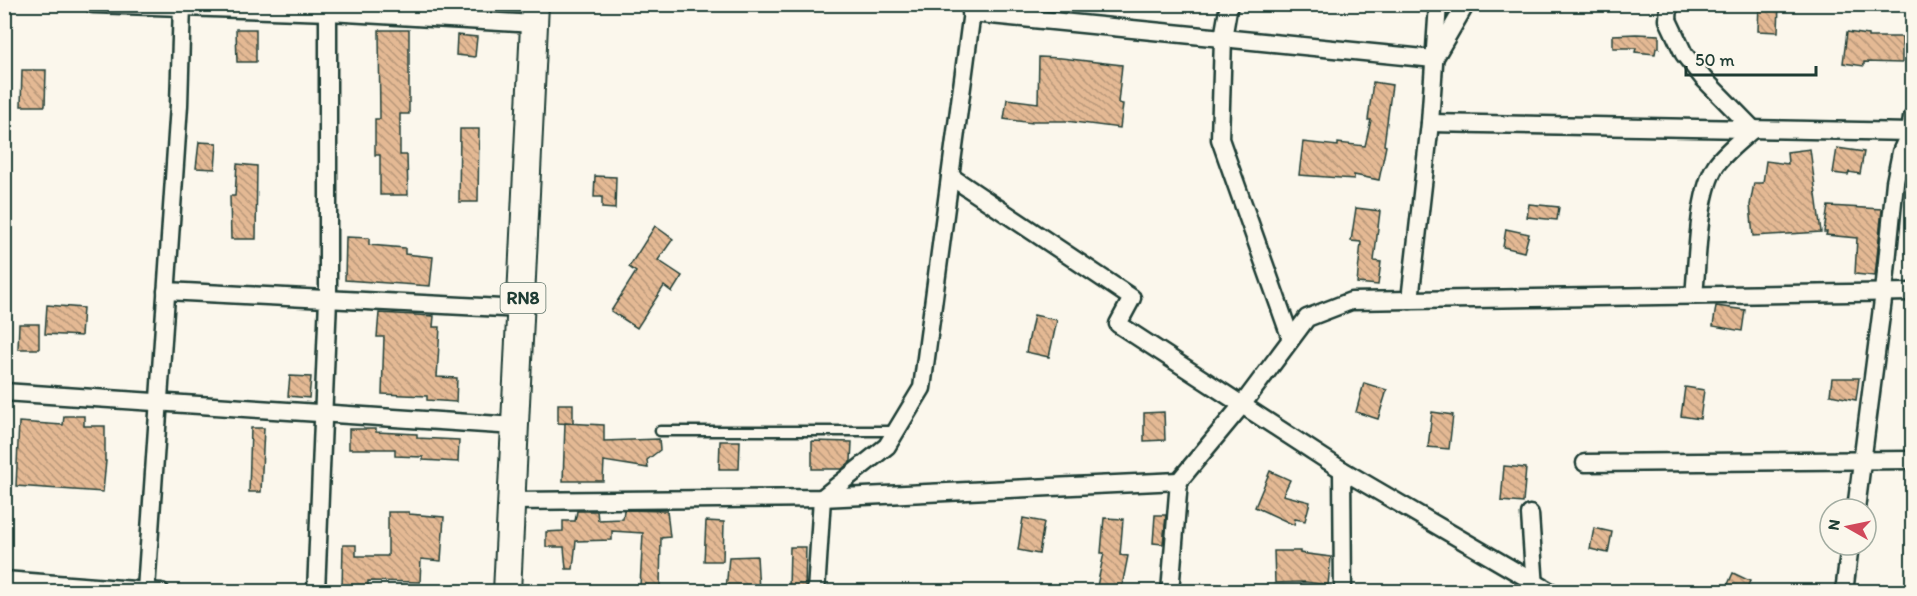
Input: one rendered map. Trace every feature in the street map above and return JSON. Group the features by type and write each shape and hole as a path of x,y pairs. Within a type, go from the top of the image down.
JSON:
{"main road":[{"name":"RN8","path":"507,591 535,14"}],"street":[{"path":"93,4 535,14"},
{"path":"1229,4 1223,38 1220,139 1291,339"},
{"path":"1410,300 1430,123 1438,4"},
{"path":"1434,58 1466,4"},
{"path":"1669,4 1668,21 1684,54 1703,78 1753,129"},
{"path":"4,580 153,591 159,402 179,105 182,6"},
{"path":"316,591 328,300 329,8"},
{"path":"816,591 822,498 887,446 922,388 972,9 1223,38 1434,58"},
{"path":"1430,123 1753,129 1912,128 1901,152 1895,182 1884,292 1858,497"},
{"path":"1694,295 1703,201 1708,180 1717,163 1753,129"},
{"path":"950,176 1132,298 1118,324 1342,470 1535,586 1551,591"},
{"path":"166,291 522,309"},
{"path":"1170,591 1179,481 1242,405 1307,318 1351,301 1912,292"},
{"path":"4,392 515,426"},
{"path":"1585,463 1912,460"},
{"path":"1342,470 1343,591"},
{"path":"511,501 822,498 1179,481"},
{"path":"1530,514 1535,586"},
{"path":"1844,591 1849,557"}],"lane":[{"path":"660,431 896,431"}],"building":[{"path":"1759,4 1779,4 1778,32 1758,31"},
{"path":"236,29 256,29 256,62 237,62"},
{"path":"379,30 409,30 409,114 400,114 400,155 407,155 408,195 380,195 380,155 375,155 375,119 380,119"},
{"path":"1847,32 1868,35 1868,37 1902,37 1902,63 1864,62 1864,66 1843,63"},
{"path":"457,35 477,37 475,57 456,55"},
{"path":"1613,35 1659,35 1659,48 1656,48 1655,54 1635,52 1636,48 1613,48"},
{"path":"1039,57 1122,65 1118,103 1123,104 1120,128 1066,121 1032,121 1032,123 1004,119 1007,99 1038,103"},
{"path":"22,70 46,70 45,106 21,106"},
{"path":"1373,82 1392,85 1384,145 1386,146 1379,180 1354,175 1354,179 1299,175 1303,142 1365,146 1371,120 1368,120"},
{"path":"460,129 479,129 478,202 459,202"},
{"path":"199,142 217,143 215,169 196,168"},
{"path":"1837,148 1864,152 1860,174 1833,173"},
{"path":"1810,149 1821,232 1753,236 1750,205 1754,183 1763,183 1766,161 1788,164 1787,152"},
{"path":"237,164 257,166 256,239 231,239 230,196 235,196"},
{"path":"595,176 616,177 615,209 602,208 602,197 594,197"},
{"path":"1529,204 1559,207 1557,220 1527,217"},
{"path":"1828,206 1882,209 1875,276 1855,274 1857,238 1826,235 1827,232 1824,232"},
{"path":"1356,208 1380,211 1374,261 1381,262 1378,285 1357,283 1361,242 1351,241"},
{"path":"655,226 673,239 658,260 682,276 672,292 664,286 637,328 611,311 636,272 629,267"},
{"path":"1506,229 1529,234 1524,252 1503,247"},
{"path":"346,237 369,238 369,245 405,248 405,254 433,257 430,286 345,280"},
{"path":"47,305 83,308 81,336 45,334"},
{"path":"1716,306 1745,310 1742,331 1713,326"},
{"path":"379,313 434,316 433,327 440,327 437,377 457,378 456,402 427,400 427,396 382,394 384,337 377,337"},
{"path":"1034,315 1057,320 1049,357 1026,352"},
{"path":"19,324 39,324 39,349 18,349"},
{"path":"290,376 311,377 309,398 288,396"},
{"path":"1832,378 1859,378 1856,400 1830,395"},
{"path":"1364,383 1387,390 1378,419 1356,412"},
{"path":"1685,387 1704,390 1700,419 1681,416"},
{"path":"558,404 573,404 573,424 558,423"},
{"path":"1164,412 1165,440 1144,441 1144,413"},
{"path":"1432,412 1453,415 1449,449 1428,447"},
{"path":"64,416 84,416 84,426 105,426 106,461 103,492 16,486 19,422 63,425"},
{"path":"565,423 604,425 604,441 659,439 660,450 647,460 648,468 604,461 603,481 563,481"},
{"path":"251,428 264,428 261,492 249,492"},
{"path":"349,429 376,429 376,432 417,434 417,438 459,440 458,462 395,456 395,449 349,449"},
{"path":"720,441 740,441 739,469 719,469"},
{"path":"812,441 852,442 851,461 842,469 812,469"},
{"path":"1504,466 1526,468 1523,503 1501,501"},
{"path":"1270,471 1290,480 1283,495 1310,502 1305,521 1295,519 1294,525 1255,507"},
{"path":"624,510 667,511 670,537 661,538 660,587 640,586 643,533 612,531 612,540 576,541 573,569 566,569 564,547 546,547 546,532 563,531 563,521 575,521 577,511 597,511 598,520 623,519"},
{"path":"388,512 409,512 409,514 444,517 441,561 421,559 420,582 368,581 368,589 342,589 343,545 356,545 356,556 388,556"},
{"path":"1155,515 1166,515 1163,544 1153,543"},
{"path":"1023,518 1044,522 1039,554 1018,550"},
{"path":"1104,518 1123,519 1120,555 1128,556 1121,591 1096,591 1104,553 1101,553"},
{"path":"706,521 724,522 723,561 704,561"},
{"path":"1594,528 1612,532 1608,553 1590,549"},
{"path":"790,547 806,547 805,591 789,590"},
{"path":"1274,551 1300,551 1300,553 1331,557 1328,585 1305,582 1275,583"},
{"path":"757,556 759,591 726,590 729,557"},
{"path":"1733,573 1750,581 1745,591 1725,591"}]}
